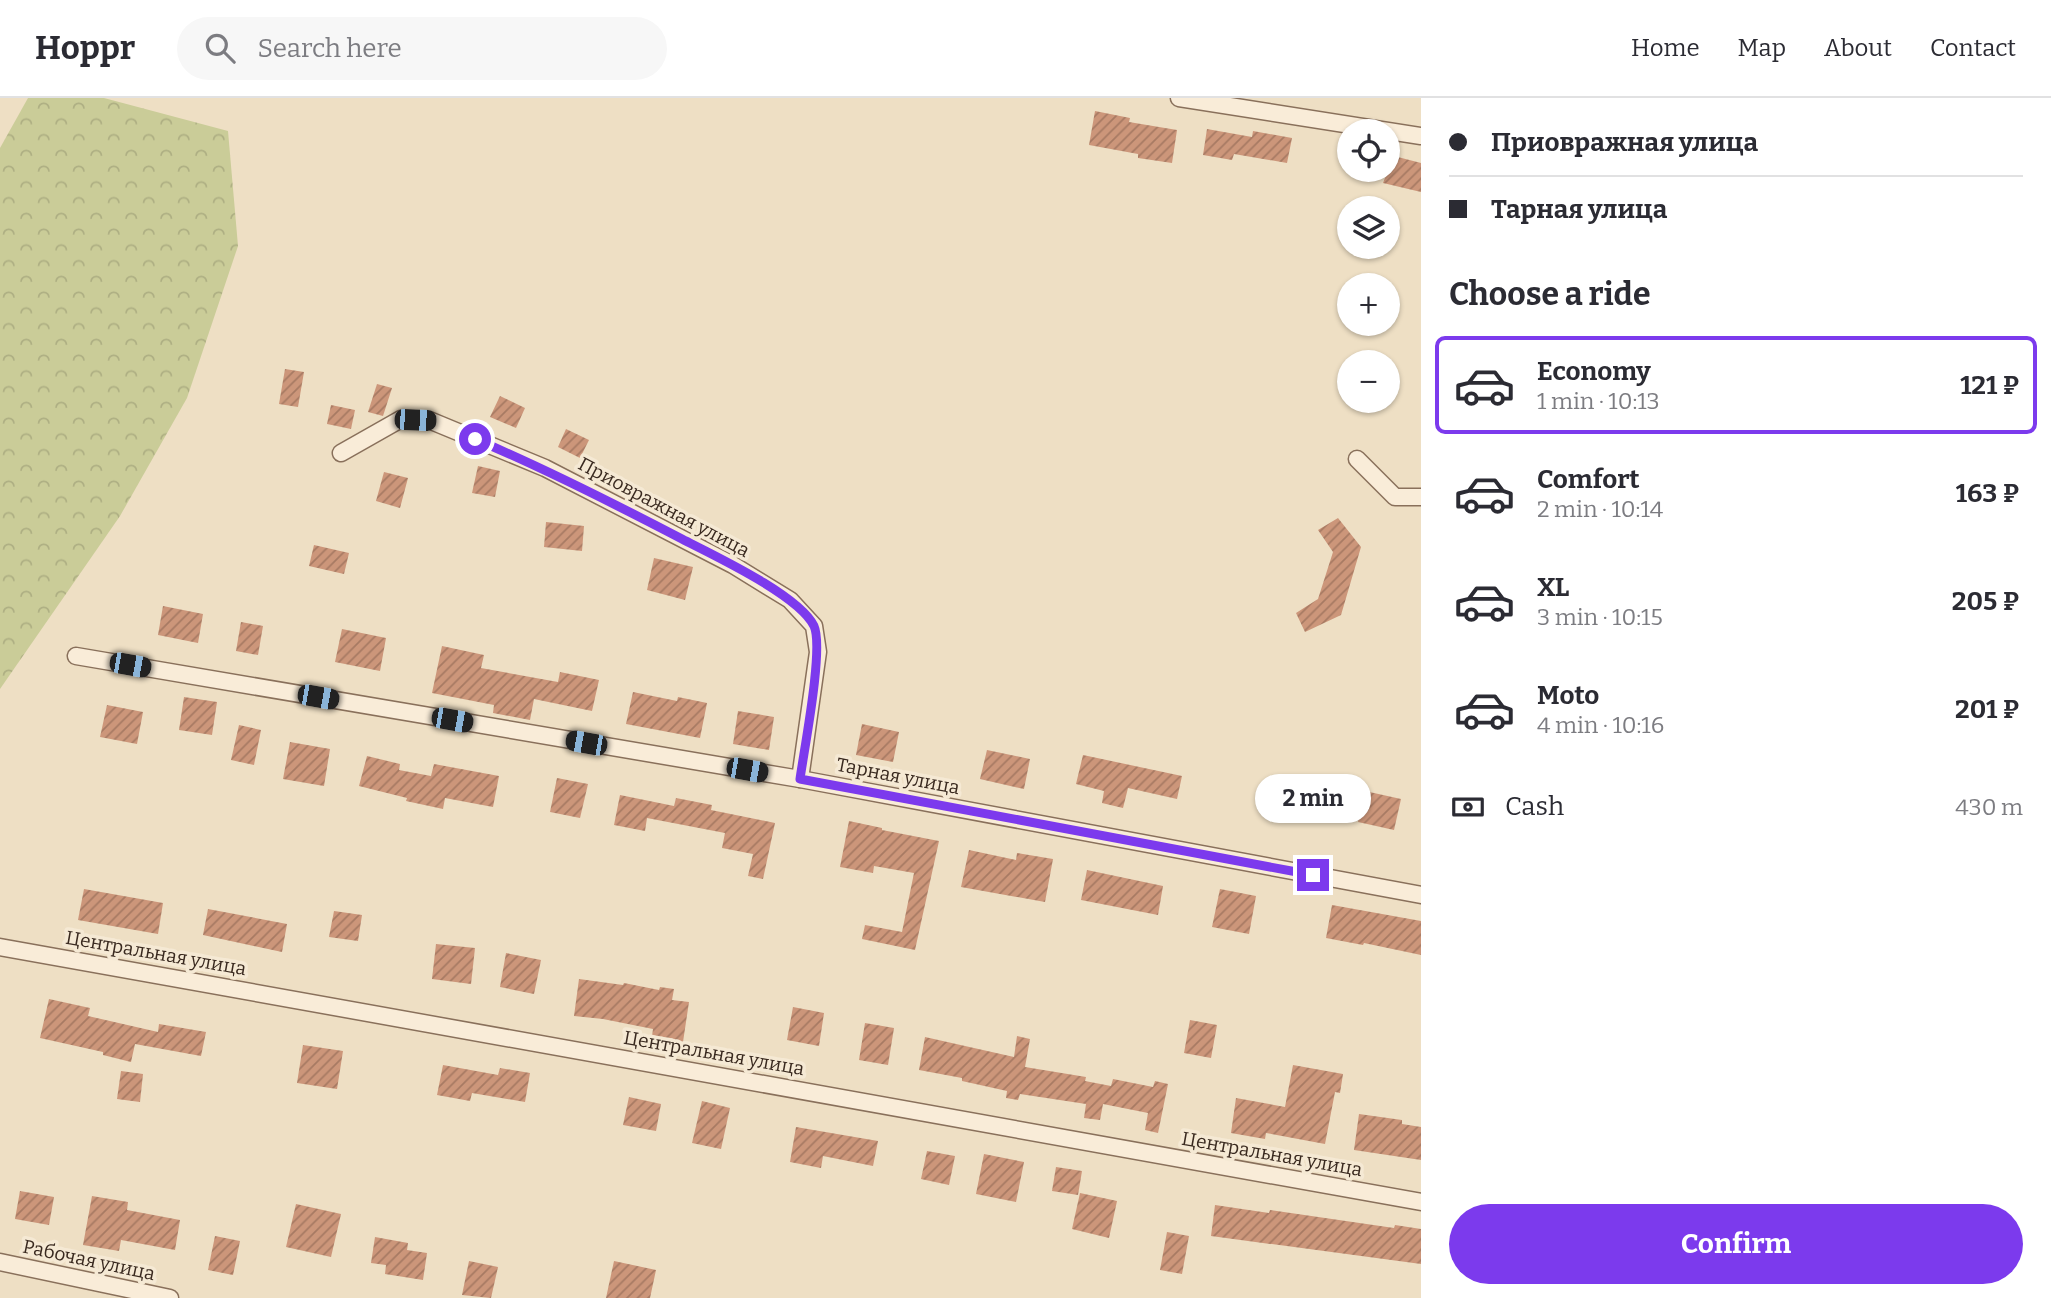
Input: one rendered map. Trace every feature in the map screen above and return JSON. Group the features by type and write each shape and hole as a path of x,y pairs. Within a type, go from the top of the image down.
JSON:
{"street":[{"path":"1179,98 1421,136"},
{"name":"Приовражная улица","path":"341,453 401,419 429,420 545,468 733,565 790,600 814,626 818,652 800,779"},
{"path":"1357,459 1395,497 1421,497"},
{"name":"Тарная улица","path":"76,656 800,779 1421,895"},
{"name":"Центральная улица","path":"0,947 1421,1202"},
{"name":"Рабочая улица","path":"0,1262 170,1298"}],"green space":[{"path":"28,98 104,98 228,131 238,246 187,398 120,516 0,689 0,148"}],"building":[{"path":"1095,111 1130,118 1129,122 1177,130 1172,163 1138,158 1138,154 1089,145"},
{"path":"1207,129 1252,137 1253,131 1292,138 1287,163 1234,154 1232,160 1203,155"},
{"path":"1400,158 1421,163 1421,192 1383,183 1400,182"},
{"path":"285,369 304,372 298,407 279,404"},
{"path":"377,384 392,388 383,416 368,412"},
{"path":"500,396 525,408 516,428 490,417"},
{"path":"331,405 355,410 351,429 327,424"},
{"path":"566,429 589,440 580,458 558,447"},
{"path":"478,466 500,471 495,497 472,493"},
{"path":"384,472 408,478 400,508 376,501"},
{"path":"1338,518 1361,547 1341,615 1305,632 1296,613 1318,599 1333,552 1318,530"},
{"path":"546,522 584,526 582,551 544,547"},
{"path":"314,545 349,553 344,574 309,566"},
{"path":"654,558 693,567 685,600 647,590"},
{"path":"163,606 203,614 198,643 158,635"},
{"path":"241,622 263,626 258,655 236,651"},
{"path":"342,629 386,638 380,671 335,662"},
{"path":"442,646 484,655 481,668 558,682 560,672 599,680 592,711 534,699 530,720 493,713 494,705 432,693"},
{"path":"633,692 677,701 678,697 707,703 700,738 626,724"},
{"path":"184,697 217,702 212,735 179,730"},
{"path":"107,705 143,712 137,744 100,737"},
{"path":"738,711 774,717 769,750 733,744"},
{"path":"862,724 899,732 893,762 856,755"},
{"path":"239,725 261,730 254,765 231,760"},
{"path":"290,742 330,749 324,786 283,779"},
{"path":"987,750 1030,759 1024,789 980,779"},
{"path":"1083,755 1182,776 1177,799 1128,788 1123,808 1102,803 1104,791 1076,784"},
{"path":"367,756 400,764 399,770 431,776 434,764 499,776 493,807 445,798 443,809 359,786"},
{"path":"557,778 588,784 580,818 550,812"},
{"path":"1282,785 1311,790 1306,816 1277,810"},
{"path":"1365,791 1401,799 1394,830 1358,822"},
{"path":"620,795 674,806 676,798 712,805 711,810 775,823 763,879 748,876 753,854 722,848 725,833 647,818 645,831 614,825"},
{"path":"849,821 939,841 915,950 862,939 865,925 902,932 914,873 874,866 873,873 840,867"},
{"path":"969,850 1016,860 1017,853 1053,859 1045,902 961,887"},
{"path":"1087,870 1163,886 1158,915 1081,900"},
{"path":"84,889 163,903 158,934 78,920"},
{"path":"1220,889 1256,896 1249,934 1212,927"},
{"path":"1332,905 1421,921 1421,955 1326,938"},
{"path":"208,909 287,924 282,952 203,935"},
{"path":"334,911 362,915 358,941 329,937"},
{"path":"436,944 475,948 471,984 432,979"},
{"path":"506,953 541,960 534,994 500,987"},
{"path":"579,979 624,983 659,990 660,987 674,989 672,1000 689,1002 683,1042 652,1036 653,1029 574,1016"},
{"path":"49,999 90,1008 88,1016 158,1032 159,1024 206,1032 201,1056 135,1044 131,1062 103,1055 103,1052 40,1038"},
{"path":"793,1007 824,1013 819,1046 787,1040"},
{"path":"1190,1020 1217,1025 1211,1058 1184,1053"},
{"path":"865,1023 894,1028 888,1065 859,1060"},
{"path":"1017,1036 1030,1039 1025,1067 1086,1077 1085,1081 1111,1086 1113,1079 1153,1087 1155,1081 1168,1084 1158,1133 1145,1130 1148,1113 1103,1104 1100,1120 1084,1118 1086,1104 1020,1094 1018,1100 1006,1098 1007,1091 962,1081 962,1078 919,1070 925,1037 1014,1057"},
{"path":"303,1045 343,1051 337,1089 297,1083"},
{"path":"443,1065 498,1075 500,1068 530,1073 525,1102 472,1093 470,1101 437,1095"},
{"path":"1293,1065 1343,1074 1340,1093 1335,1092 1325,1144 1266,1133 1265,1139 1231,1133 1236,1098 1285,1107"},
{"path":"121,1071 143,1074 140,1102 117,1099"},
{"path":"629,1097 661,1104 656,1131 623,1125"},
{"path":"702,1101 730,1108 721,1149 692,1143"},
{"path":"1359,1114 1402,1120 1402,1124 1421,1127 1421,1160 1354,1150"},
{"path":"796,1127 878,1141 873,1166 823,1156 821,1168 790,1162"},
{"path":"927,1151 955,1156 949,1185 921,1179"},
{"path":"984,1154 1024,1162 1016,1202 976,1194"},
{"path":"1056,1167 1082,1171 1078,1195 1052,1191"},
{"path":"20,1191 54,1197 49,1225 15,1219"},
{"path":"1080,1193 1117,1201 1109,1238 1072,1229"},
{"path":"92,1196 128,1202 127,1210 180,1220 175,1250 121,1240 119,1251 83,1245"},
{"path":"296,1204 341,1214 331,1257 286,1247"},
{"path":"1215,1205 1394,1228 1395,1225 1421,1229 1421,1264 1211,1236"},
{"path":"1167,1232 1189,1236 1182,1274 1160,1270"},
{"path":"215,1236 240,1241 233,1275 208,1270"},
{"path":"375,1237 408,1243 407,1250 427,1253 423,1280 385,1274 386,1265 371,1263"},
{"path":"469,1261 498,1267 491,1298 462,1295"},
{"path":"614,1261 656,1270 650,1298 606,1298"}],"route":[{"path":"475,439 545,468 733,565 790,600 814,626 818,652 800,779 1313,875"}]}
